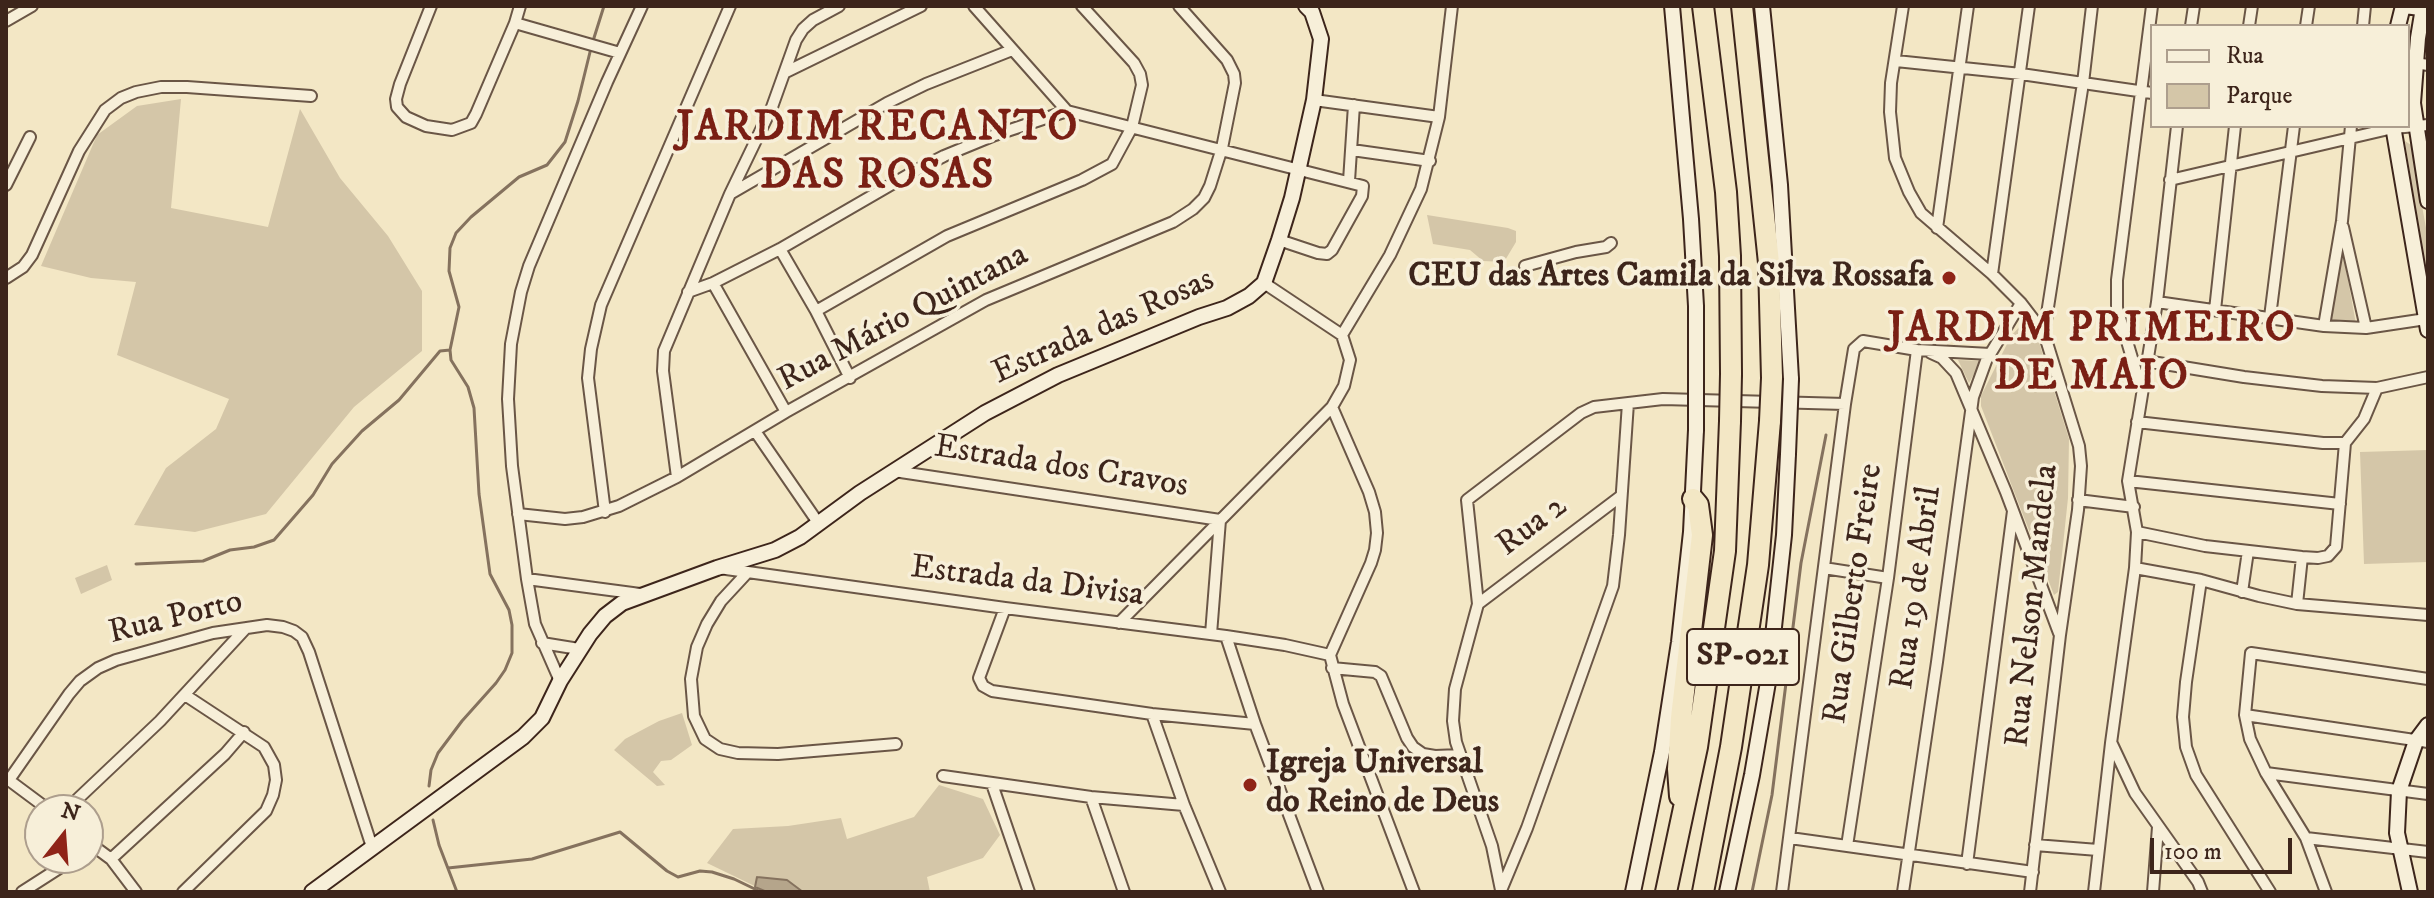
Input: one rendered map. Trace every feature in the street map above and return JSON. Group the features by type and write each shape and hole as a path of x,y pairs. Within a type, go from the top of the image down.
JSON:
{"highway":[{"name":"SP-021","path":"1666,892 1697,747 1725,551 1731,374 1730,256 1727,205 1703,6"},
{"name":"SP-021","path":"1703,892 1731,747 1758,565 1770,421 1782,378 1742,6"},
{"path":"1681,822 1678,769 1681,718 1702,535 1698,505 1693,499"}],"main road":[{"name":"Estrada das Rosas","path":"312,892 523,737 542,718 579,649 605,616 622,603 775,550 985,413 1058,375 1227,308 1264,283 1292,198 1314,100 1321,39 1312,12 1306,6"},
{"path":"1633,892 1672,697 1693,499 1696,306 1672,6"},
{"path":"1727,892 1768,682 1784,535 1788,454 1782,378 1780,185 1762,6"},
{"path":"2400,24 2415,7"},
{"path":"2415,7 2422,64 2413,83 2422,126 2428,201"},
{"path":"2393,128 2427,325"},
{"path":"2410,892 2399,848 2399,791 2428,725"}],"street":[{"path":"6,21 32,6"},
{"path":"431,6 396,99 397,107 406,117 426,126 452,130 471,123 520,6"},
{"path":"560,681 535,624 527,579 512,466 508,399 511,344 529,266 642,6"},
{"path":"605,512 588,378 601,305 730,6"},
{"path":"677,477 663,371 664,351 730,194 786,72 796,40 813,20 839,6"},
{"path":"786,72 921,6"},
{"path":"974,6 1067,111"},
{"path":"816,311 947,236 1101,172 1112,164 1132,127 1142,85 1140,74 1134,63 1082,6"},
{"name":"Rua Mário Quintana","path":"518,514 565,519 605,512 677,477 986,300 1173,222 1193,209 1210,186 1222,148 1235,83 1227,60 1179,6"},
{"path":"1342,335 1390,255 1421,189 1439,117 1452,6"},
{"name":"Rua Nelson Mandela","path":"1903,6 1891,83 1890,112 1895,158 1921,213 1992,274 2021,303 2044,333 2079,446 2078,500 2030,892"},
{"path":"1937,228 1968,6"},
{"path":"1992,274 2029,6"},
{"path":"2044,333 2092,6"},
{"path":"2141,390 2117,308 2117,280 2152,6"},
{"path":"515,23 620,53"},
{"path":"730,194 887,103 1012,50"},
{"path":"1896,61 2021,74 2150,93"},
{"path":"6,278 23,267 32,255 79,151 105,110 121,98 148,90 187,87 311,96"},
{"path":"1314,100 1439,117"},
{"path":"1349,181 1354,105"},
{"path":"688,292 713,283 780,249 923,166 995,135 1067,111 1363,186 1364,192 1327,254 1279,240"},
{"path":"2094,892 2135,568 2137,532 2128,481 2157,302 2177,128"},
{"path":"2215,310 2235,128"},
{"path":"2270,317 2294,128"},
{"path":"2324,326 2342,221 2351,128"},
{"path":"2170,180 2389,128"},
{"path":"6,185 30,137"},
{"path":"1352,150 1430,161"},
{"path":"747,160 769,171"},
{"path":"2342,221 2366,328"},
{"path":"1525,266 1606,247 1611,243"},
{"path":"780,249 850,378"},
{"path":"713,283 786,412"},
{"path":"1119,623 1332,407 1344,386 1350,360 1342,335 1264,283"},
{"path":"2157,302 2324,326 2366,328 2427,325"},
{"name":"Rua 19 de Abril","path":"1903,892 1971,410 1978,379 2021,303"},
{"path":"1782,892 1854,349 1863,341 1922,350 1990,354"},
{"path":"1922,350 1942,358 1956,373 2060,635"},
{"name":"Rua Gilberto Freire","path":"1847,846 1922,350"},
{"path":"2146,361 2322,386 2377,388 2428,377"},
{"path":"2137,532 2205,546 2302,557 2328,556 2336,547 2345,443 2364,419 2377,388"},
{"path":"1501,891 1492,846 1456,742 1452,707 1478,604 1467,500 1581,413 1607,404 1663,399 1845,404"},
{"path":"1501,891 1527,828 1613,586 1628,403"},
{"path":"1332,407 1369,492 1377,533 1371,563 1330,655 1332,668 1414,892"},
{"path":"2137,422 2345,443"},
{"path":"755,431 819,524"},
{"name":"Estrada dos Cravos","path":"894,471 1220,520"},
{"path":"2128,481 2340,504"},
{"name":"Rua 2","path":"1478,604 1621,496"},
{"path":"2078,500 2134,507"},
{"path":"1967,864 2013,511"},
{"path":"1211,634 1220,520"},
{"path":"2242,592 2248,551"},
{"path":"2297,604 2302,557"},
{"name":"Estrada da Divisa","path":"717,568 1226,636 1330,655"},
{"path":"1824,568 1888,578"},
{"path":"2135,568 2201,580 2297,604 2428,615"},
{"path":"746,574 721,601 697,647 691,679 694,716 705,739 729,751 778,754 896,744"},
{"path":"527,579 642,594"},
{"path":"2201,580 2185,694 2183,717 2186,747 2196,775 2270,892"},
{"path":"1005,608 979,678 983,686 992,691 1152,714 1255,724"},
{"name":"Rua Porto","path":"8,779 69,694 98,668 116,660 213,633 267,625 294,631 302,637 372,847"},
{"path":"83,794 185,695 246,628"},
{"path":"1226,636 1255,724 1318,892"},
{"path":"542,643 579,649"},
{"path":"2326,892 2306,838 2266,773 2250,739 2245,715 2251,653 2428,679"},
{"path":"1332,668 1375,672 1381,676 1413,747 1423,754 1460,755"},
{"path":"183,892 266,811 276,780 274,765 264,747 185,695"},
{"path":"1152,714 1184,805 1220,892"},
{"path":"2245,715 2422,742"},
{"path":"111,859 225,754 244,732"},
{"path":"2111,743 2135,793 2202,892"},
{"path":"2266,773 2428,794"},
{"path":"943,776 1091,797 1184,805"},
{"path":"8,779 28,794"},
{"path":"992,784 1029,892"},
{"path":"1091,797 1124,892"},
{"path":"2153,892 2158,827"},
{"path":"1790,838 2033,872"},
{"path":"2306,838 2428,852"},
{"path":"2035,845 2098,850"},
{"path":"1492,846 1514,858"},
{"path":"104,855 111,859 136,892"},
{"path":"22,892 50,874"}],"green space":[{"path":"181,99 171,208 268,227 300,109 340,178 388,236 422,291 422,351 354,407 266,514 195,532 134,525 166,468 216,429 229,399 117,355 136,282 91,278 41,266 97,135 137,106"},
{"path":"2405,141 2411,145 2428,239 2428,296"},
{"path":"1427,215 1508,228 1516,231 1516,242 1504,262 1483,261 1470,250 1433,244"},
{"path":"2342,247 2356,324 2331,323"},
{"path":"2027,323 2038,339 2069,439 2068,498 2058,592 2054,595 1981,406 1981,396 2011,336"},
{"path":"1958,360 1981,361 1969,383 1968,381"},
{"path":"2428,450 2428,562 2364,564 2360,452"},
{"path":"107,565 112,580 81,594 75,578"},
{"path":"682,713 692,745 671,760 661,761 653,772 665,785 657,786 614,750 625,739"},
{"path":"939,785 983,799 1000,835 983,858 927,877 930,892 767,892 707,863 733,829 788,826 841,818 847,839 914,817"}],"shaded area":[{"path":"757,877 787,880 803,892 767,892 755,887"}],"waterway":[{"path":"593,41 604,6"},
{"path":"429,786 438,753 496,683 512,653 509,610 490,574 479,494 474,408 468,387 451,360 450,350 459,307 449,271 450,248 456,233 471,217 519,177 547,165 565,142 591,48"},
{"path":"136,564 203,561 230,550 274,540 313,495 332,464 362,431 399,400 440,351 450,350"},
{"path":"1752,892 1772,795 1801,563 1826,435"},
{"path":"433,820 457,892"},
{"path":"448,868 532,859 620,832 678,877 700,871 712,872 761,892"}],"place":[{"name":"CEU das Artes Camila da Silva Rossafa","path":"1949,278"},
{"name":"Igreja Universal do Reino de Deus","path":"1250,785"}],"district":[{"name":"JARDIM RECANTO DAS ROSAS","path":"878,154"},
{"name":"JARDIM PRIMEIRO DE MAIO","path":"2092,355"}]}
